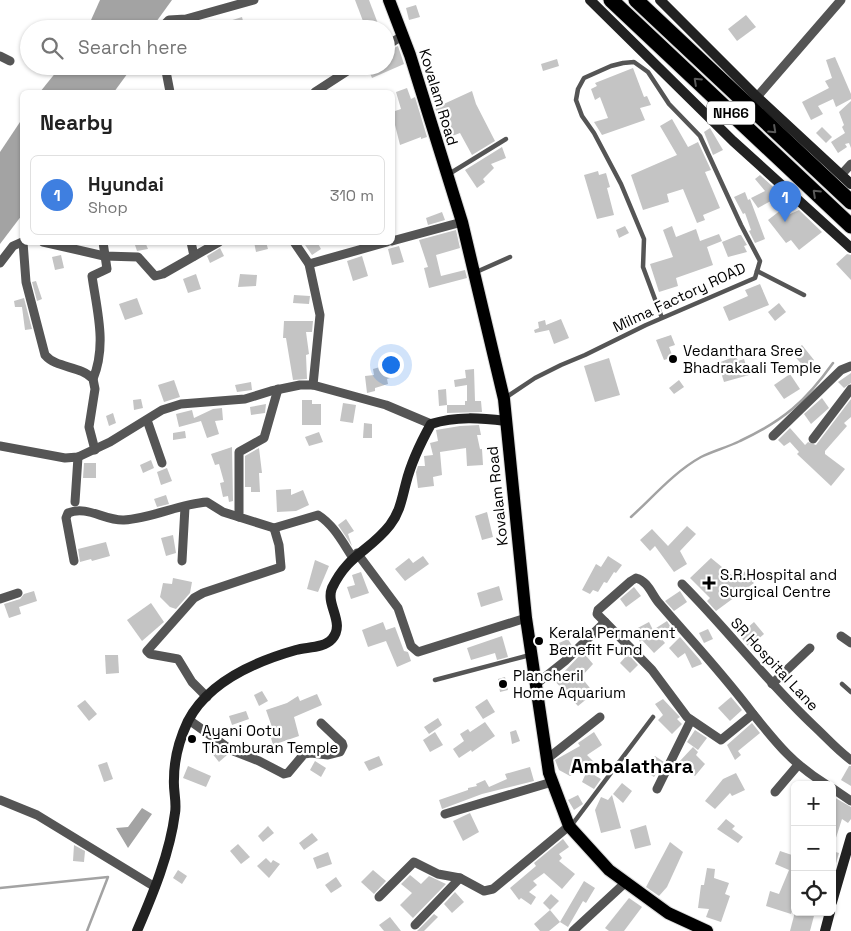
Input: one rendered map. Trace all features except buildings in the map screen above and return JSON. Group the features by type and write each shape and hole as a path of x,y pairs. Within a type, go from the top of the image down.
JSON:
{"highway":[{"name":"NH66","path":"611,0 851,226"},
{"name":"NH66","path":"636,0 851,202"}],"main road":[{"name":"Kovalam Road","path":"389,0 410,56 446,176 462,222 504,399 526,618 535,686 552,782 570,826 609,870 668,913 707,931"},
{"path":"590,0 733,140 851,248"},
{"path":"660,0 757,97 851,184"},
{"path":"137,931 171,840 176,810 174,779 177,753 189,720 207,697 240,672 275,656 324,644 331,640 338,626 330,599 331,591 342,570 391,524 403,502 411,468 431,424 444,420 506,420"},
{"path":"836,888 851,837"},
{"path":"825,931 829,916"}],"street":[{"path":"169,20 186,19 254,0"},
{"path":"757,97 841,0"},
{"path":"395,40 402,36"},
{"path":"0,56 10,61"},
{"path":"167,75 170,90"},
{"path":"318,90 341,75"},
{"path":"841,175 851,164"},
{"path":"395,240 462,222"},
{"path":"0,263 13,246 20,243"},
{"path":"23,245 26,282 45,355 49,360 80,370 93,379"},
{"path":"56,245 104,256 138,257 155,276 163,274 214,245"},
{"path":"95,450 89,427 96,389 93,379 98,366 101,341 92,276 107,268 103,245"},
{"path":"192,245 194,256"},
{"path":"296,245 309,264 320,315 313,384"},
{"path":"309,264 377,245"},
{"path":"773,436 841,370 851,366"},
{"path":"0,446 65,458 78,456 95,450 162,410 181,404 245,399 278,389 313,384 386,405 431,424"},
{"path":"239,517 239,452 264,438 278,389"},
{"path":"813,438 851,389"},
{"path":"147,420 162,463"},
{"path":"75,502 78,456"},
{"path":"74,561 67,532 68,513 82,510 122,520 207,502 223,512 274,528 318,515 332,527 398,608 410,646 418,652 526,618"},
{"path":"182,560 185,507"},
{"path":"207,697 192,682 178,659 150,654 147,651 194,598 203,592 281,567 279,544 274,528"},
{"path":"753,714 721,740 691,720 652,670 597,614 598,610 631,581 636,578 641,579 658,602 723,674 784,753 798,766 821,781"},
{"name":"SR Hospital Lane","path":"682,584 711,613 799,714 851,760"},
{"path":"0,599 18,593"},
{"path":"535,686 605,622"},
{"path":"841,636 851,643"},
{"path":"772,684 810,648"},
{"path":"547,759 600,717"},
{"path":"189,720 231,750 259,761 284,774 288,774 304,754 311,753 328,756 340,752 343,746 342,743 321,723"},
{"path":"657,789 691,720"},
{"path":"775,792 798,766"},
{"path":"445,814 552,782"},
{"path":"836,791 851,801"},
{"path":"0,800 37,815 155,887"},
{"path":"379,897 414,862 438,874 460,878 484,891 493,889 570,826"},
{"path":"415,925 460,878"},
{"path":"573,931 626,882"}],"lane":[{"name":"Milma Factory ROAD","path":"504,399 535,378 662,318 755,278 760,261 741,225 700,136 669,104 648,72 634,62 611,66 584,78 578,88 576,100 582,116 594,133 621,184 644,238 643,267 662,318"},
{"path":"446,176 506,139"},
{"path":"474,273 510,257"},
{"path":"757,272 804,295"},
{"path":"435,680 531,655"},
{"path":"842,684 851,692"},
{"path":"570,826 653,717"}],"shaded area":[{"path":"100,0 172,0 158,20 91,20"},
{"path":"54,75 126,75 115,90 42,90"},
{"path":"20,122 20,218 0,244 0,152"},
{"path":"142,808 152,814 128,848 116,828 128,827"}],"waterway":[{"path":"631,517 673,477 691,463 735,443 781,418 803,399 833,363"},
{"path":"0,888 108,877 87,931"}],"place":[{"name":"Hyundai","path":"785,222"},
{"name":"Vedanthara Sree Bhadrakaali Temple","path":"673,359"},
{"name":"S.R.Hospital and Surgical Centre","path":"709,583"},
{"name":"Kerala Permanent Benefit Fund","path":"539,641"},
{"name":"Plancheril Home Aquarium","path":"503,684"},
{"name":"Ayani Ootu Thamburan Temple","path":"192,739"}],"district":[{"name":"Ambalathara","path":"632,766"}]}
